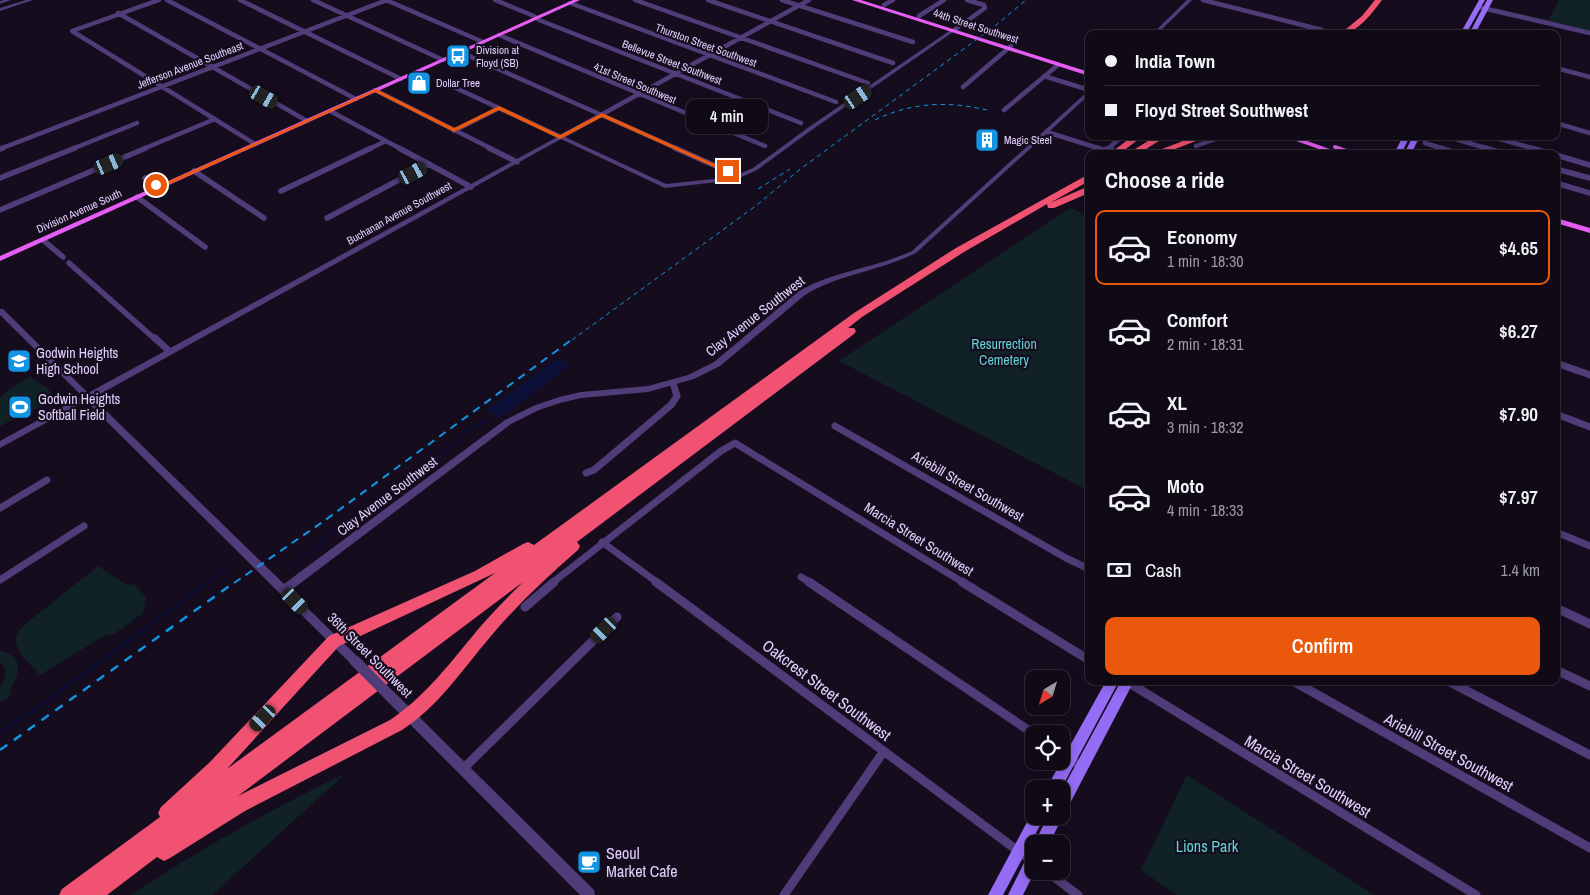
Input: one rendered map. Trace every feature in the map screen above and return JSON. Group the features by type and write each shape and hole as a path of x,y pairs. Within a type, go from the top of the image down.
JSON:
{"highway":[{"path":"1348,30 1379,0"},
{"path":"1358,30 1372,18 1387,0"},
{"path":"1119,150 1133,140"},
{"path":"1138,150 1156,140"},
{"path":"1151,150 1169,140"},
{"path":"1165,150 1193,140"},
{"path":"1017,217 1085,174"},
{"path":"67,895 874,304 946,258 1085,179"},
{"path":"92,895 877,312 954,262 1085,187"},
{"path":"1046,208 1085,191"},
{"path":"98,895 224,814 410,716 530,585 663,470"},
{"path":"67,895 197,786 334,641 499,565 636,477"}],"main road":[{"name":"Division Avenue South","path":"0,259 577,0"},
{"name":"44th Street Southwest","path":"856,0 884,5 955,30"},
{"name":"44th Street Southwest","path":"856,0 955,30 1058,65 1085,71"},
{"path":"1465,30 1482,0"},
{"path":"1474,30 1490,0"},
{"name":"44th Street Southwest","path":"1009,48 1085,71"},
{"path":"1301,140 1345,150"},
{"path":"1304,140 1331,150"},
{"path":"1560,217 1590,227"},
{"path":"1560,221 1590,231"},
{"path":"1070,750 1110,685"},
{"path":"1070,789 1125,685"},
{"path":"995,895 1033,825"},
{"path":"1014,895 1025,875"}],"street":[{"path":"0,10 3,8 0,4 11,0 10,2 14,3 31,0"},
{"path":"0,10 31,0"},
{"path":"159,0 72,30 255,144"},
{"path":"167,0 356,99"},
{"path":"240,0 401,79"},
{"path":"312,0 443,60"},
{"path":"386,0 483,42"},
{"name":"Jefferson Avenue Southeast","path":"0,149 386,0"},
{"name":"Bellevue Street Southwest","path":"495,0 801,123"},
{"path":"635,0 868,83"},
{"path":"708,0 894,63"},
{"path":"782,0 913,42"},
{"name":"Buchanan Avenue Southwest","path":"0,444 809,0"},
{"path":"884,5 893,0"},
{"path":"919,16 944,0"},
{"path":"443,82 660,184 676,186 733,180 751,172 811,128 955,30 985,7 967,0"},
{"path":"1158,30 1190,0"},
{"path":"1203,0 1322,30"},
{"name":"Thurston Street Southwest","path":"570,3 836,102"},
{"path":"1478,7 1590,32"},
{"path":"118,13 307,121"},
{"name":"41st Street Southwest","path":"499,35 765,146"},
{"path":"963,87 1009,48"},
{"path":"460,52 728,171"},
{"path":"1004,110 1058,65"},
{"path":"1560,69 1590,76"},
{"path":"1044,76 1085,90"},
{"path":"376,90 516,162"},
{"name":"Clay Avenue Southwest","path":"284,590 482,440 520,415 559,400 580,395 638,390 673,383 704,371 718,362 802,293 817,284 838,275 887,264 914,252 1048,132 1085,95"},
{"path":"454,130 499,108"},
{"path":"330,111 471,187"},
{"path":"0,210 215,119"},
{"path":"0,178 137,123"},
{"path":"1560,124 1590,133"},
{"path":"1048,132 1103,150 1110,149 1118,140"},
{"path":"1196,146 1213,140"},
{"path":"1425,140 1425,143 1447,150"},
{"path":"1458,140 1492,150"},
{"path":"1503,140 1538,150"},
{"path":"282,191 386,141"},
{"path":"1510,150 1513,143"},
{"path":"546,145 576,145"},
{"path":"1560,156 1590,164"},
{"path":"327,218 429,164"},
{"path":"1560,170 1590,178"},
{"path":"194,171 264,218"},
{"path":"145,178 159,187"},
{"path":"1560,184 1590,193"},
{"path":"137,197 205,247"},
{"path":"43,240 63,257"},
{"path":"69,263 169,351"},
{"name":"36th Street Southwest","path":"0,311 284,590 589,895"},
{"path":"1560,364 1590,375"},
{"path":"586,473 594,470 671,405 677,396 673,383"},
{"path":"1560,416 1590,427"},
{"name":"Ariebill Street Southwest","path":"835,426 1085,567"},
{"name":"Marcia Street Southwest","path":"602,542 721,451 734,444 1085,658"},
{"path":"0,508 47,480"},
{"path":"0,580 84,526"},
{"path":"1560,534 1590,546"},
{"path":"525,607 602,542"},
{"name":"Oakcrest Street Southwest","path":"602,542 1025,855"},
{"path":"801,577 1025,728"},
{"path":"1560,610 1590,624"},
{"path":"463,769 617,617"},
{"path":"1560,672 1590,686"},
{"name":"Marcia Street Southwest","path":"1132,685 1476,895"},
{"name":"Ariebill Street Southwest","path":"1300,685 1590,848"},
{"path":"1456,685 1590,755"},
{"path":"784,895 884,751"},
{"path":"1070,758 1082,766"},
{"path":"1058,880 1078,895"}],"green space":[{"path":"1559,0 1590,0 1590,35 1488,11 1491,7 1549,20"},
{"name":"Resurrection Cemetery","path":"1070,208 1085,214 1085,489 839,361"},
{"name":"Godwin Heights Softball Field","path":"30,377 47,388 55,397 52,401 0,426 0,398 11,388"},
{"path":"98,566 126,585 134,584 146,597 143,613 114,634 105,635 40,675 20,652 16,640 18,633 23,626"},
{"path":"0,651 14,657 17,661 18,672 9,691 12,695 0,703 0,690 6,672 0,662"},
{"path":"346,773 212,895 131,895 237,830"},
{"name":"Lions Park","path":"1187,775 1374,895 1177,895 1141,870"}],"shaded area":[{"path":"557,358 570,365 500,418 487,410"}],"waterway":[{"path":"291,565 320,546 323,539 398,484 426,469 469,430 488,420"},
{"path":"207,583 229,567"},
{"path":"0,732 41,705 208,582"}],"railway":[{"path":"572,340 757,205 799,170 995,26 1026,0"},
{"path":"875,120 903,110 930,105 958,105 987,110"},
{"path":"758,189 790,169"},
{"path":"234,583 324,521 574,338"},
{"path":"0,750 235,582"}],"place":[{"name":"Division at Floyd (SB)","path":"458,56"},
{"name":"Dollar Tree","path":"419,83"},
{"name":"Magic Steel","path":"987,140"},
{"name":"Godwin Heights High School","path":"19,361"},
{"name":"Godwin Heights Softball Field","path":"20,407"},
{"name":"Seoul Market Cafe","path":"589,862"}],"route":[{"path":"156,185 159,187 376,90 454,130 499,108 560,137 602,115 728,171"}]}
